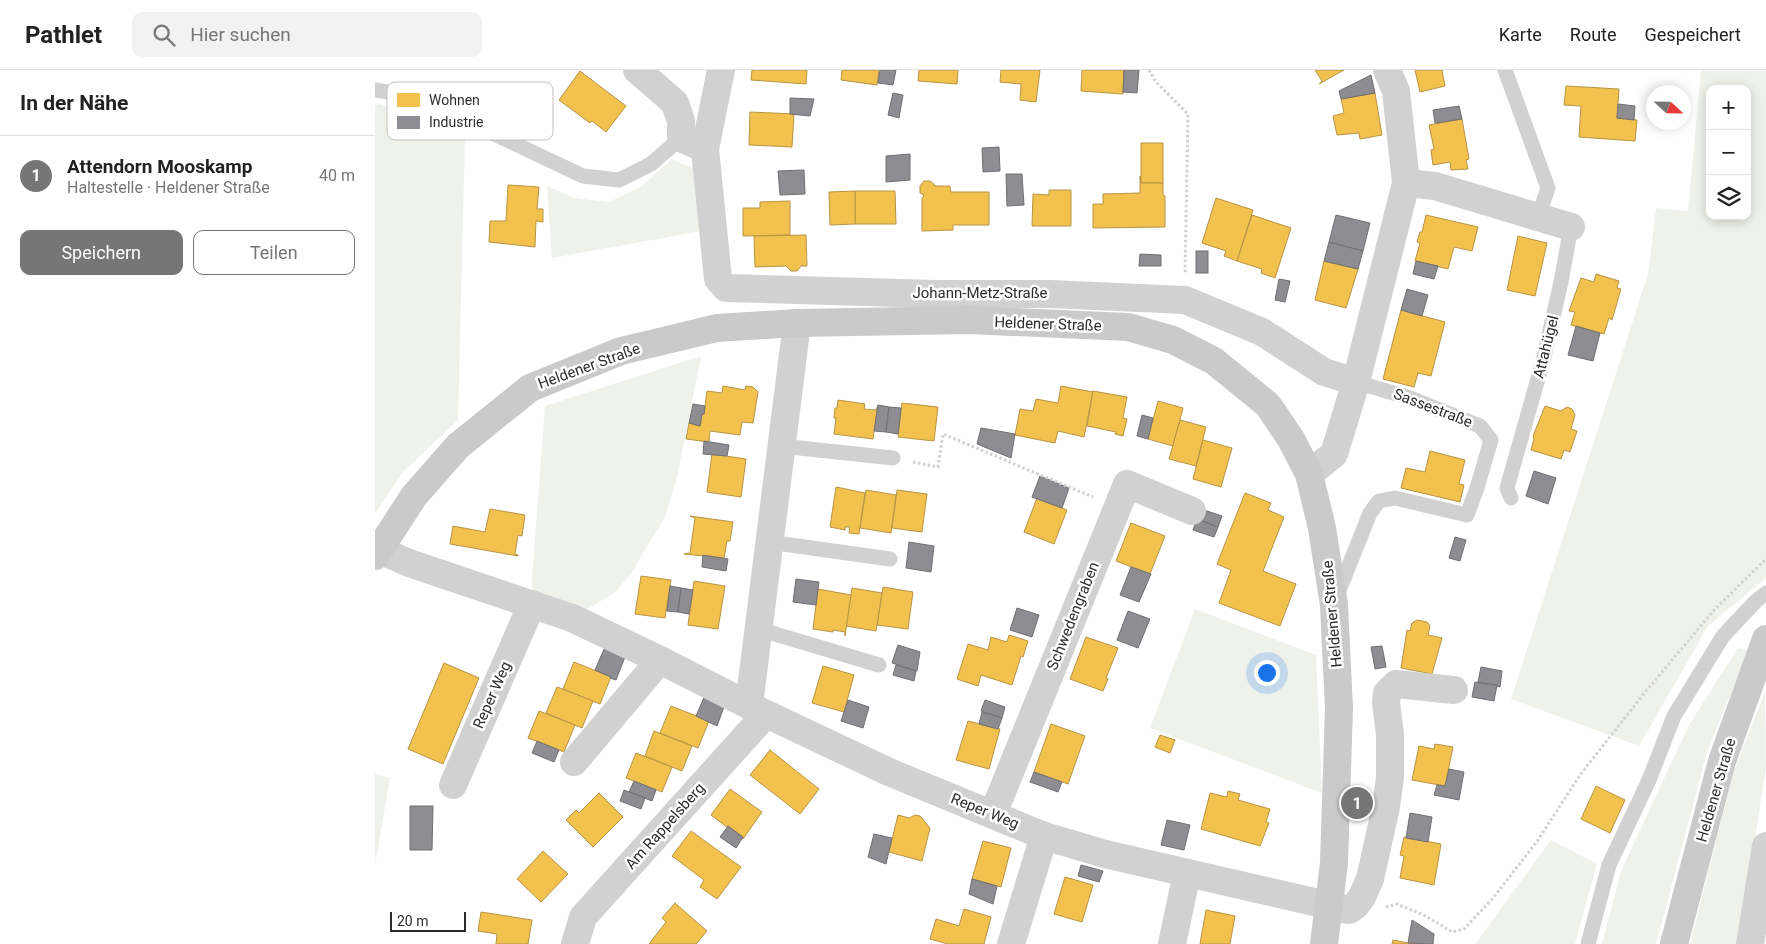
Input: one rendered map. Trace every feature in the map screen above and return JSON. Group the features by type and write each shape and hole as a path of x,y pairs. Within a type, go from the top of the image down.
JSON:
{"main road":[{"name":"Heldener Straße","path":"376,551 415,496 458,446 530,388 621,351 717,328 797,323 969,320 1128,327 1173,340 1213,361 1268,405 1291,440 1309,474 1323,528 1334,604 1339,708 1334,863 1324,944"},
{"name":"Heldener Straße","path":"1674,944 1722,761 1766,639"}],"street":[{"name":"Johann-Metz-Straße","path":"637,70 675,103 681,121 693,143 718,279 726,288 934,294 1050,294 1185,300 1262,332 1324,372 1356,382"},
{"path":"693,143 721,70"},
{"path":"1309,474 1334,454 1356,382 1406,183 1396,91 1387,70"},
{"name":"Attahügel","path":"1406,183 1435,186 1571,227"},
{"path":"757,709 758,629 797,323"},
{"name":"Schwedengraben","path":"993,814 1127,484 1192,511"},
{"name":"Reper Weg","path":"376,551 572,618 889,772 1044,836 1105,854 1329,906"},
{"name":"Reper Weg","path":"453,785 532,604"},
{"path":"574,762 660,660"},
{"path":"1329,906 1349,910 1356,905 1370,879 1386,807 1390,777 1387,693 1396,684 1454,690"},
{"name":"Am Rappelsberg","path":"575,944 583,917 757,709"},
{"path":"1011,944 1044,836"},
{"path":"1751,944 1766,846"},
{"path":"1172,944 1187,873"}],"lane":[{"path":"1505,70 1549,188 1538,218"},
{"path":"507,140 583,176 619,180 693,143"},
{"name":"Attahügel","path":"1511,498 1507,488 1544,357 1571,227"},
{"name":"Sassestraße","path":"1334,604 1370,513 1379,501 1395,498 1467,515 1491,440 1480,426 1410,398 1356,382"},
{"path":"781,446 893,458"},
{"path":"769,542 890,559"},
{"path":"1588,944 1609,865 1649,780 1674,716 1723,636 1766,593"},
{"path":"758,629 879,665"}],"path":[{"path":"1149,70 1156,82 1188,114 1185,300"},
{"path":"893,458 938,467 943,434 1117,507"},
{"path":"1384,907 1397,904 1424,915 1452,932 1464,929 1494,897 1537,840 1579,775 1647,691 1715,609 1766,559"}],"shaded area":[{"path":"1701,70 1766,70 1766,578 1708,626 1639,746 1511,699 1648,274 1656,208 1688,211"},
{"path":"375,105 387,106 387,140 465,140 458,420 403,472 375,513"},
{"path":"672,159 696,170 702,231 552,258 547,186 574,198 609,202 642,186"},
{"path":"701,356 677,478 665,517 630,575 614,593 572,618 532,604 532,579 545,406"},
{"path":"1195,609 1316,655 1322,793 1150,728"},
{"path":"1738,648 1748,651 1707,752 1656,944 1602,944 1621,871 1689,725"},
{"path":"1765,692 1766,767 1739,944 1690,944 1734,771"},
{"path":"375,774 390,778 375,866"},
{"path":"1551,840 1597,864 1575,944 1475,944"}],"building: Wohnen":[{"path":"752,70 807,70 806,84 751,80"},
{"path":"842,70 879,70 877,85 841,80"},
{"path":"919,70 958,70 957,84 918,81"},
{"path":"1001,70 1040,70 1036,102 1020,100 1021,84 1000,82"},
{"path":"1082,70 1124,70 1123,94 1081,91"},
{"path":"1315,70 1344,70 1319,84 1322,81"},
{"path":"1415,70 1442,70 1445,86 1420,92"},
{"path":"580,71 626,106 606,132 592,121 590,123 559,100"},
{"path":"1566,86 1619,89 1617,118 1637,120 1635,141 1579,137 1581,106 1564,105"},
{"path":"1375,93 1382,135 1360,139 1359,133 1337,135 1333,116 1344,113 1341,99"},
{"path":"750,112 794,114 792,147 749,145"},
{"path":"1462,119 1469,159 1466,160 1468,169 1451,170 1450,162 1433,165 1431,150 1434,149 1429,125"},
{"path":"1141,143 1163,143 1163,183 1141,183"},
{"path":"1140,176 1141,183 1163,183 1165,227 1093,228 1093,204 1103,204 1103,194 1140,193"},
{"path":"924,181 930,181 936,186 950,186 951,192 989,192 989,225 953,225 953,230 922,231 922,199 924,195 920,193 920,186"},
{"path":"508,185 539,187 537,209 543,209 543,222 536,221 535,247 489,242 490,221 506,221"},
{"path":"1049,190 1071,190 1071,226 1032,226 1033,194 1049,195"},
{"path":"855,191 895,191 896,224 855,224"},
{"path":"855,191 855,224 830,225 829,192"},
{"path":"1216,198 1253,210 1237,261 1224,256 1226,251 1202,243"},
{"path":"790,201 790,235 743,236 743,208 760,208 760,202"},
{"path":"1252,215 1291,228 1275,278 1261,273 1262,269 1237,261"},
{"path":"1426,215 1478,227 1472,251 1454,247 1448,269 1415,261 1420,243 1417,242 1420,232 1422,232"},
{"path":"806,235 807,266 801,266 797,271 791,271 786,266 755,267 754,236"},
{"path":"1518,236 1547,243 1535,296 1507,290"},
{"path":"1324,261 1358,269 1346,308 1315,300"},
{"path":"1596,274 1619,281 1617,288 1621,289 1612,320 1609,318 1604,334 1571,325 1575,312 1569,311 1581,278 1594,282"},
{"path":"1401,310 1445,322 1431,376 1418,373 1414,387 1383,379"},
{"path":"723,386 745,390 746,386 753,387 758,392 753,423 742,422 740,435 710,431 709,442 686,439 689,423 700,426 702,414 704,414 707,391 722,393"},
{"path":"1061,386 1093,392 1084,437 1058,431 1055,443 1015,435 1020,409 1033,411 1036,399 1058,403"},
{"path":"1093,391 1127,397 1123,418 1127,419 1123,436 1115,434 1116,432 1087,426"},
{"path":"838,400 865,404 864,409 876,410 878,405 873,439 834,434 835,408 837,408"},
{"path":"1158,401 1183,408 1173,446 1148,439"},
{"path":"902,403 938,407 934,441 898,437"},
{"path":"1545,406 1561,411 1567,407 1572,409 1575,415 1571,429 1577,431 1570,452 1564,450 1561,459 1531,450 1533,436"},
{"path":"1180,420 1206,427 1196,466 1169,459"},
{"path":"1203,440 1232,448 1221,487 1193,479"},
{"path":"1430,451 1465,460 1459,484 1464,485 1460,502 1401,488 1406,468 1425,472"},
{"path":"712,454 746,459 741,497 707,492"},
{"path":"836,487 865,493 859,534 849,533 850,527 845,527 845,530 830,527"},
{"path":"866,490 896,495 891,533 860,528"},
{"path":"897,490 927,494 922,532 892,528"},
{"path":"1245,493 1271,503 1268,510 1284,517 1263,571 1296,584 1280,626 1219,603 1231,570 1217,564"},
{"path":"1037,498 1067,510 1054,544 1024,532"},
{"path":"490,509 525,515 522,536 518,535 515,554 518,556 450,544 453,526 485,532"},
{"path":"690,516 733,522 730,541 727,541 724,558 684,554 690,553 695,518"},
{"path":"1131,523 1165,536 1150,574 1116,561"},
{"path":"641,576 671,580 665,618 635,614"},
{"path":"694,581 725,586 718,629 688,625"},
{"path":"883,587 913,592 908,629 877,625"},
{"path":"852,588 882,593 876,631 846,626"},
{"path":"818,589 851,595 845,636 845,632 813,629"},
{"path":"1417,620 1427,622 1430,626 1428,635 1442,638 1432,674 1401,668 1407,630 1410,631 1412,623"},
{"path":"1009,635 1028,641 1012,685 981,675 978,686 957,679 968,644 988,650 991,637 1007,642"},
{"path":"1086,637 1118,648 1103,691 1070,679"},
{"path":"574,662 611,677 600,704 563,689"},
{"path":"444,663 479,678 443,764 408,749"},
{"path":"823,666 854,675 844,712 812,703"},
{"path":"557,687 593,701 582,728 546,713"},
{"path":"671,706 709,721 698,748 660,733"},
{"path":"539,711 575,725 564,752 528,738"},
{"path":"968,721 1000,729 989,769 956,760"},
{"path":"1051,724 1085,736 1068,784 1034,772"},
{"path":"654,731 692,746 682,771 645,756"},
{"path":"1160,735 1175,740 1170,753 1155,747"},
{"path":"1435,744 1453,747 1445,786 1412,780 1419,746 1434,749"},
{"path":"770,750 819,789 800,814 750,775"},
{"path":"636,753 672,767 662,792 626,778"},
{"path":"1596,786 1625,800 1610,833 1581,819"},
{"path":"730,789 762,812 743,839 711,815"},
{"path":"1228,791 1240,794 1238,800 1270,809 1266,822 1269,823 1260,846 1201,829 1210,793 1227,797"},
{"path":"599,793 623,817 593,847 566,820 576,810 579,813"},
{"path":"898,815 909,818 915,815 920,816 930,828 922,861 889,852"},
{"path":"691,831 741,867 717,899 700,887 704,880 672,856"},
{"path":"1404,837 1441,844 1434,885 1400,878 1404,856 1400,855"},
{"path":"983,841 1011,848 1001,887 972,879"},
{"path":"543,851 568,874 541,902 517,879"},
{"path":"1065,877 1093,885 1082,922 1054,914"},
{"path":"675,903 707,931 696,944 649,944 666,922 662,918"},
{"path":"964,909 991,917 984,944 948,944 930,939 936,919 959,926"},
{"path":"1206,910 1235,916 1230,944 1200,944"},
{"path":"481,912 532,920 528,944 496,944 497,934 478,931"},
{"path":"1393,940 1408,943 1416,944 1392,944"}],"building: Industrie":[{"path":"880,70 896,70 893,85 878,83"},
{"path":"1124,70 1139,70 1137,93 1123,92"},
{"path":"1371,75 1375,93 1341,99 1339,91"},
{"path":"893,93 903,95 899,118 888,115"},
{"path":"790,98 814,99 810,116 790,114"},
{"path":"1618,104 1635,106 1634,120 1617,118"},
{"path":"1459,106 1462,119 1435,123 1433,110"},
{"path":"999,147 1000,171 983,172 982,148"},
{"path":"910,154 910,180 886,182 886,156"},
{"path":"804,170 805,194 780,195 778,171"},
{"path":"1006,174 1022,174 1024,205 1007,206"},
{"path":"1336,215 1370,223 1363,251 1329,242"},
{"path":"1329,242 1363,251 1358,269 1324,261"},
{"path":"1196,251 1208,251 1208,273 1196,273"},
{"path":"1140,254 1161,255 1161,266 1139,266"},
{"path":"1416,261 1438,266 1434,279 1413,274"},
{"path":"1279,279 1290,281 1285,302 1275,300"},
{"path":"1407,289 1428,295 1422,316 1401,310"},
{"path":"1576,326 1600,333 1593,361 1568,355"},
{"path":"693,404 705,406 700,426 689,423"},
{"path":"878,405 889,407 886,432 874,431"},
{"path":"889,407 901,408 898,434 886,432"},
{"path":"1142,415 1153,418 1148,439 1137,436"},
{"path":"981,428 1015,434 1011,458 977,444"},
{"path":"704,441 729,445 727,456 703,454"},
{"path":"1534,471 1556,478 1548,504 1526,496"},
{"path":"1040,476 1069,488 1062,508 1032,497"},
{"path":"1201,509 1222,516 1218,527 1197,519"},
{"path":"1197,519 1218,527 1214,537 1193,530"},
{"path":"1455,537 1466,540 1460,561 1449,558"},
{"path":"909,542 934,546 931,572 906,568"},
{"path":"703,555 728,559 726,571 702,567"},
{"path":"1131,567 1151,574 1139,602 1120,595"},
{"path":"796,579 819,582 816,605 793,602"},
{"path":"670,586 681,588 678,612 667,611"},
{"path":"681,588 693,590 689,614 678,612"},
{"path":"1017,608 1039,615 1032,637 1010,630"},
{"path":"1128,611 1150,619 1138,648 1117,640"},
{"path":"898,645 920,652 917,671 892,663"},
{"path":"1382,646 1386,667 1375,669 1371,647"},
{"path":"605,647 625,657 616,680 595,670"},
{"path":"896,665 916,671 914,681 893,675"},
{"path":"1481,667 1502,671 1500,687 1478,682"},
{"path":"1475,682 1497,685 1494,701 1472,697"},
{"path":"705,695 725,704 717,726 696,716"},
{"path":"848,700 869,707 863,728 841,721"},
{"path":"985,700 1005,707 1002,718 981,711"},
{"path":"982,712 1002,718 998,729 979,724"},
{"path":"537,741 559,750 554,762 532,753"},
{"path":"1449,769 1464,772 1459,800 1434,795 1437,785 1445,786"},
{"path":"1034,772 1062,782 1058,792 1030,782"},
{"path":"634,781 656,790 652,801 629,792"},
{"path":"624,790 645,798 641,809 620,801"},
{"path":"410,806 433,806 432,850 410,850"},
{"path":"1410,813 1432,817 1428,842 1406,838"},
{"path":"1167,820 1190,825 1184,850 1161,845"},
{"path":"728,826 743,837 736,848 720,837"},
{"path":"874,834 892,838 886,864 868,857"},
{"path":"1081,865 1103,871 1099,882 1078,876"},
{"path":"972,879 997,886 993,904 969,894"},
{"path":"1412,920 1434,934 1433,944 1408,943"}],"place":[{"name":"Attendorn Mooskamp","path":"1357,803"}]}
